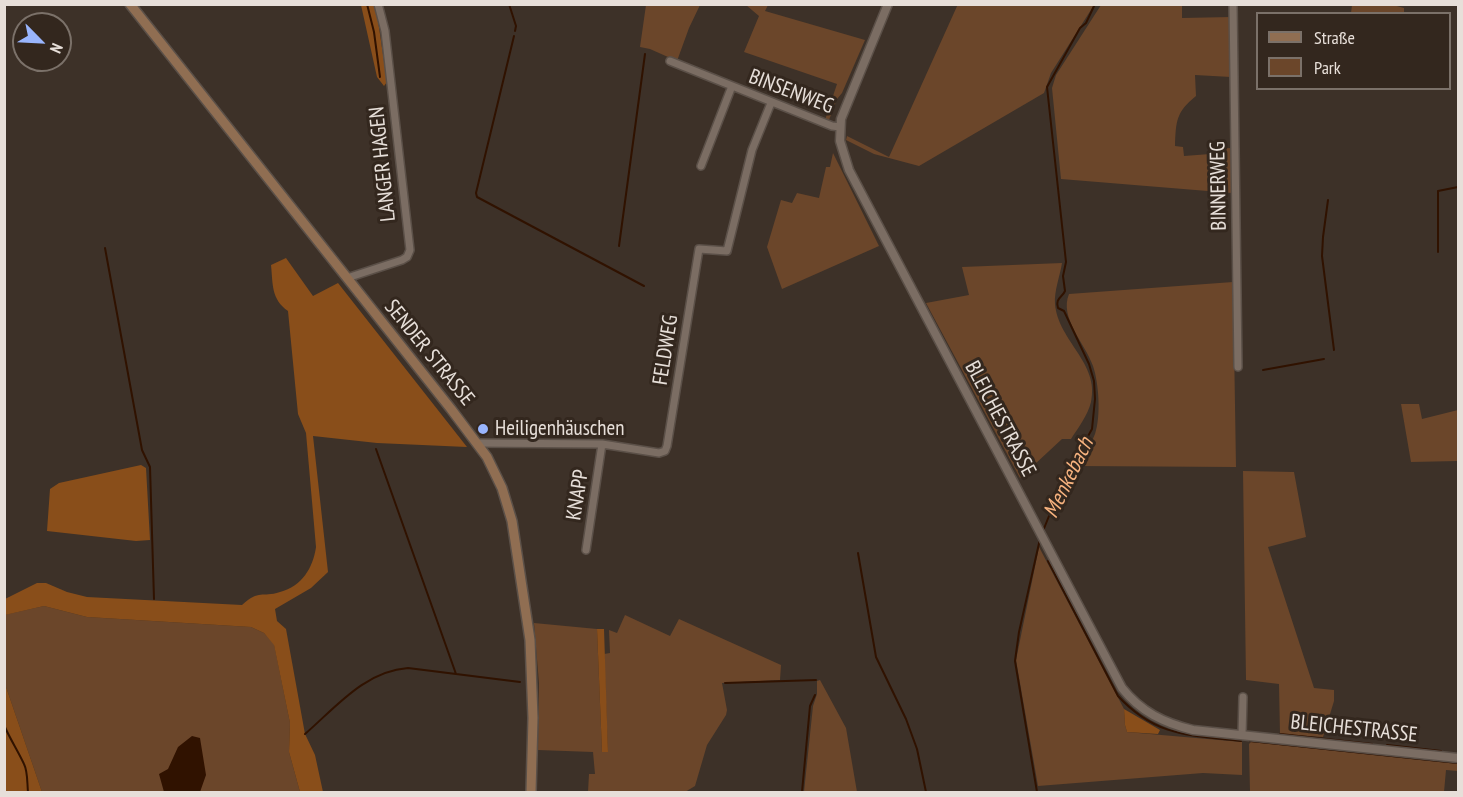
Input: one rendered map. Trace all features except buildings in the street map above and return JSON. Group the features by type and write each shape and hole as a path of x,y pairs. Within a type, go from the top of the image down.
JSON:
{"main road":[{"name":"SENDER STRASSE","path":"130,4 477,443 502,488 512,522 525,598 532,682 531,792"}],"street":[{"name":"LANGER HAGEN","path":"347,278 402,260 407,257 410,250 385,31 378,4"},
{"name":"BLEICHESTRASSE","path":"888,4 846,105 840,127 840,141 849,170 1122,688 1132,700 1154,717 1193,730 1458,758"},
{"name":"BINNERWEG","path":"1233,4 1238,367"},
{"name":"BINSENWEG","path":"670,61 771,103 840,127"},
{"name":"BINSENWEG","path":"701,166 732,86"},
{"name":"FELDWEG","path":"477,443 602,444 659,453 665,451 699,249 728,251 752,150 771,103"},
{"name":"KNAPP","path":"586,550 602,444"},
{"path":"1242,735 1243,697"}],"green space":[{"path":"958,4 1094,5 1051,73 1044,93 919,166 874,154 846,140 847,136 889,157"},
{"path":"646,5 700,5 677,61 640,47"},
{"path":"746,5 768,5 765,11 865,40 829,120 825,120 837,84 744,52 759,16"},
{"path":"1101,5 1182,5 1182,18 1231,17 1231,77 1195,75 1196,96 1184,107 1178,118 1175,146 1183,147 1184,156 1210,154 1210,149 1231,148 1232,193 1061,179 1052,88 1056,75"},
{"path":"1352,5 1393,5 1404,8 1404,12 1351,12"},
{"path":"833,153 879,246 782,289 767,247 781,200 792,203 797,193 819,198 826,167 830,167"},
{"path":"1062,263 1055,304 1063,329 1090,375 1091,402 1085,417 1071,439 1062,439 1020,478 926,303 969,295 962,267"},
{"path":"1233,282 1236,467 1076,466 1095,434 1098,400 1093,366 1067,312 1069,294"},
{"path":"1401,404 1419,404 1422,419 1458,410 1458,461 1411,462"},
{"path":"1243,471 1294,472 1306,537 1268,547 1314,688 1334,690 1334,701 1323,737 1280,734 1279,684 1246,680"},
{"path":"1039,547 1124,709 1127,732 1242,742 1242,775 1203,773 1038,786 1016,660"},
{"path":"44,606 87,617 251,627 264,633 274,644 290,723 289,752 300,792 42,792 5,684 4,615"},
{"path":"625,615 670,636 679,619 781,665 780,680 722,683 726,715 707,745 695,786 685,792 588,792 589,774 595,774 593,752 538,750 539,683 534,623 597,629 602,752 608,752 604,654 610,653 609,630 617,633"},
{"path":"820,680 846,728 857,792 804,792 813,706 817,694 817,681"},
{"path":"1251,742 1458,764 1458,771 1446,770 1444,792 1250,792 1249,744"}],"shaded area":[{"path":"361,5 375,5 376,7 387,82 384,86 377,77"},
{"path":"286,258 313,296 338,283 467,447 377,443 313,436 328,572 311,588 275,609 277,621 286,629 305,734 315,755 323,792 300,792 289,752 290,723 274,645 264,633 251,627 87,617 44,606 5,615 5,599 37,583 46,583 87,597 242,605 257,595 274,594 288,589 305,575 316,547 306,433 298,414 288,311 276,296 271,265"},
{"path":"141,465 146,468 150,540 136,541 47,531 50,489 59,483"},
{"path":"597,629 604,629 608,752 602,752"},
{"path":"5,684 42,792 5,792"},
{"path":"1124,709 1160,730 1158,734 1127,732"},
{"path":"192,736 200,738 206,775 200,792 164,792 159,774 168,769 178,747"}],"waterway":[{"path":"367,4 374,32 380,77"},
{"path":"509,4 516,26 515,31"},
{"name":"Menkebach","path":"1043,531 1063,481 1092,429 1095,399 1094,381 1089,364 1064,311 1057,305 1065,291 1063,276 1066,262 1047,87 1095,4"},
{"path":"514,36 476,193 477,197 644,286"},
{"path":"619,246 645,54"},
{"path":"1438,252 1438,191 1458,187"},
{"path":"1328,200 1322,256 1334,350"},
{"path":"105,248 142,450 150,467 154,599"},
{"path":"1263,370 1324,359"},
{"path":"376,449 456,674"},
{"name":"Menkebach","path":"1037,792 1015,661 1019,632 1040,539"},
{"path":"858,553 876,657 906,719 917,749 926,792"},
{"path":"1048,561 1118,696 1132,709 1160,727 1189,735 1241,741"},
{"path":"305,734 352,692 378,676 392,671 408,668 520,682"},
{"path":"725,683 816,680"},
{"path":"802,792 810,706 815,695"},
{"path":"4,725 25,767 28,792"},
{"path":"1280,734 1372,744"},
{"path":"1250,741 1458,763"},
{"path":"1387,745 1441,751"}],"place":[{"name":"Heiligenhäuschen","path":"483,429"}]}
